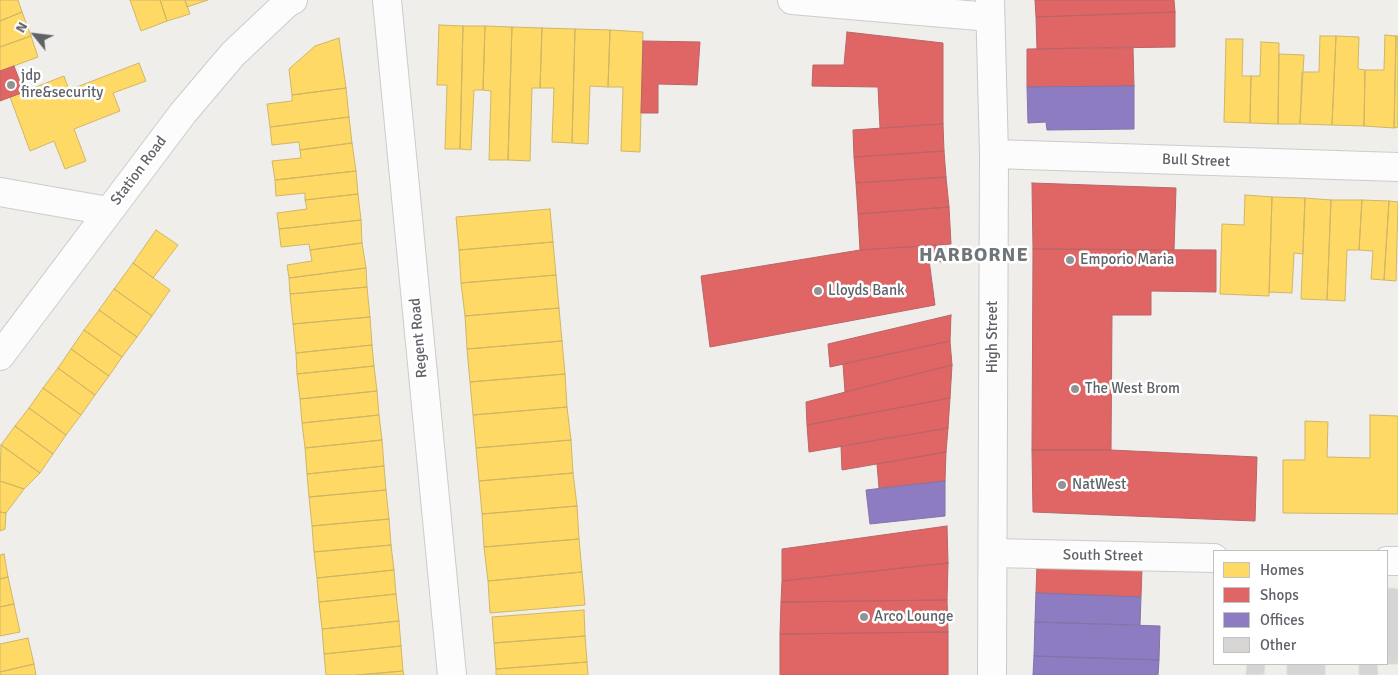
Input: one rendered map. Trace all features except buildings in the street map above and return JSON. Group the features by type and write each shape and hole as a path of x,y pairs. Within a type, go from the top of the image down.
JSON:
{"street":[{"name":"Station Road","path":"0,356 182,113 233,54 287,3 293,0"},
{"name":"Regent Road","path":"387,0 452,675"},
{"path":"792,0 990,9"},
{"name":"High Street","path":"990,9 994,154 992,675"},
{"name":"Bull Street","path":"994,154 1398,167"},
{"path":"0,192 108,212"},
{"name":"South Street","path":"992,553 1213,558"}],"place":[{"name":"jdp fire&security","path":"11,85"},
{"name":"Emporio Maria","path":"1070,260"},
{"name":"Lloyds Bank","path":"818,291"},
{"name":"The West Brom","path":"1075,389"},
{"name":"NatWest","path":"1062,485"},
{"name":"Arco Lounge","path":"864,617"}],"district":[{"name":"HARBORNE","path":"974,256"}]}
